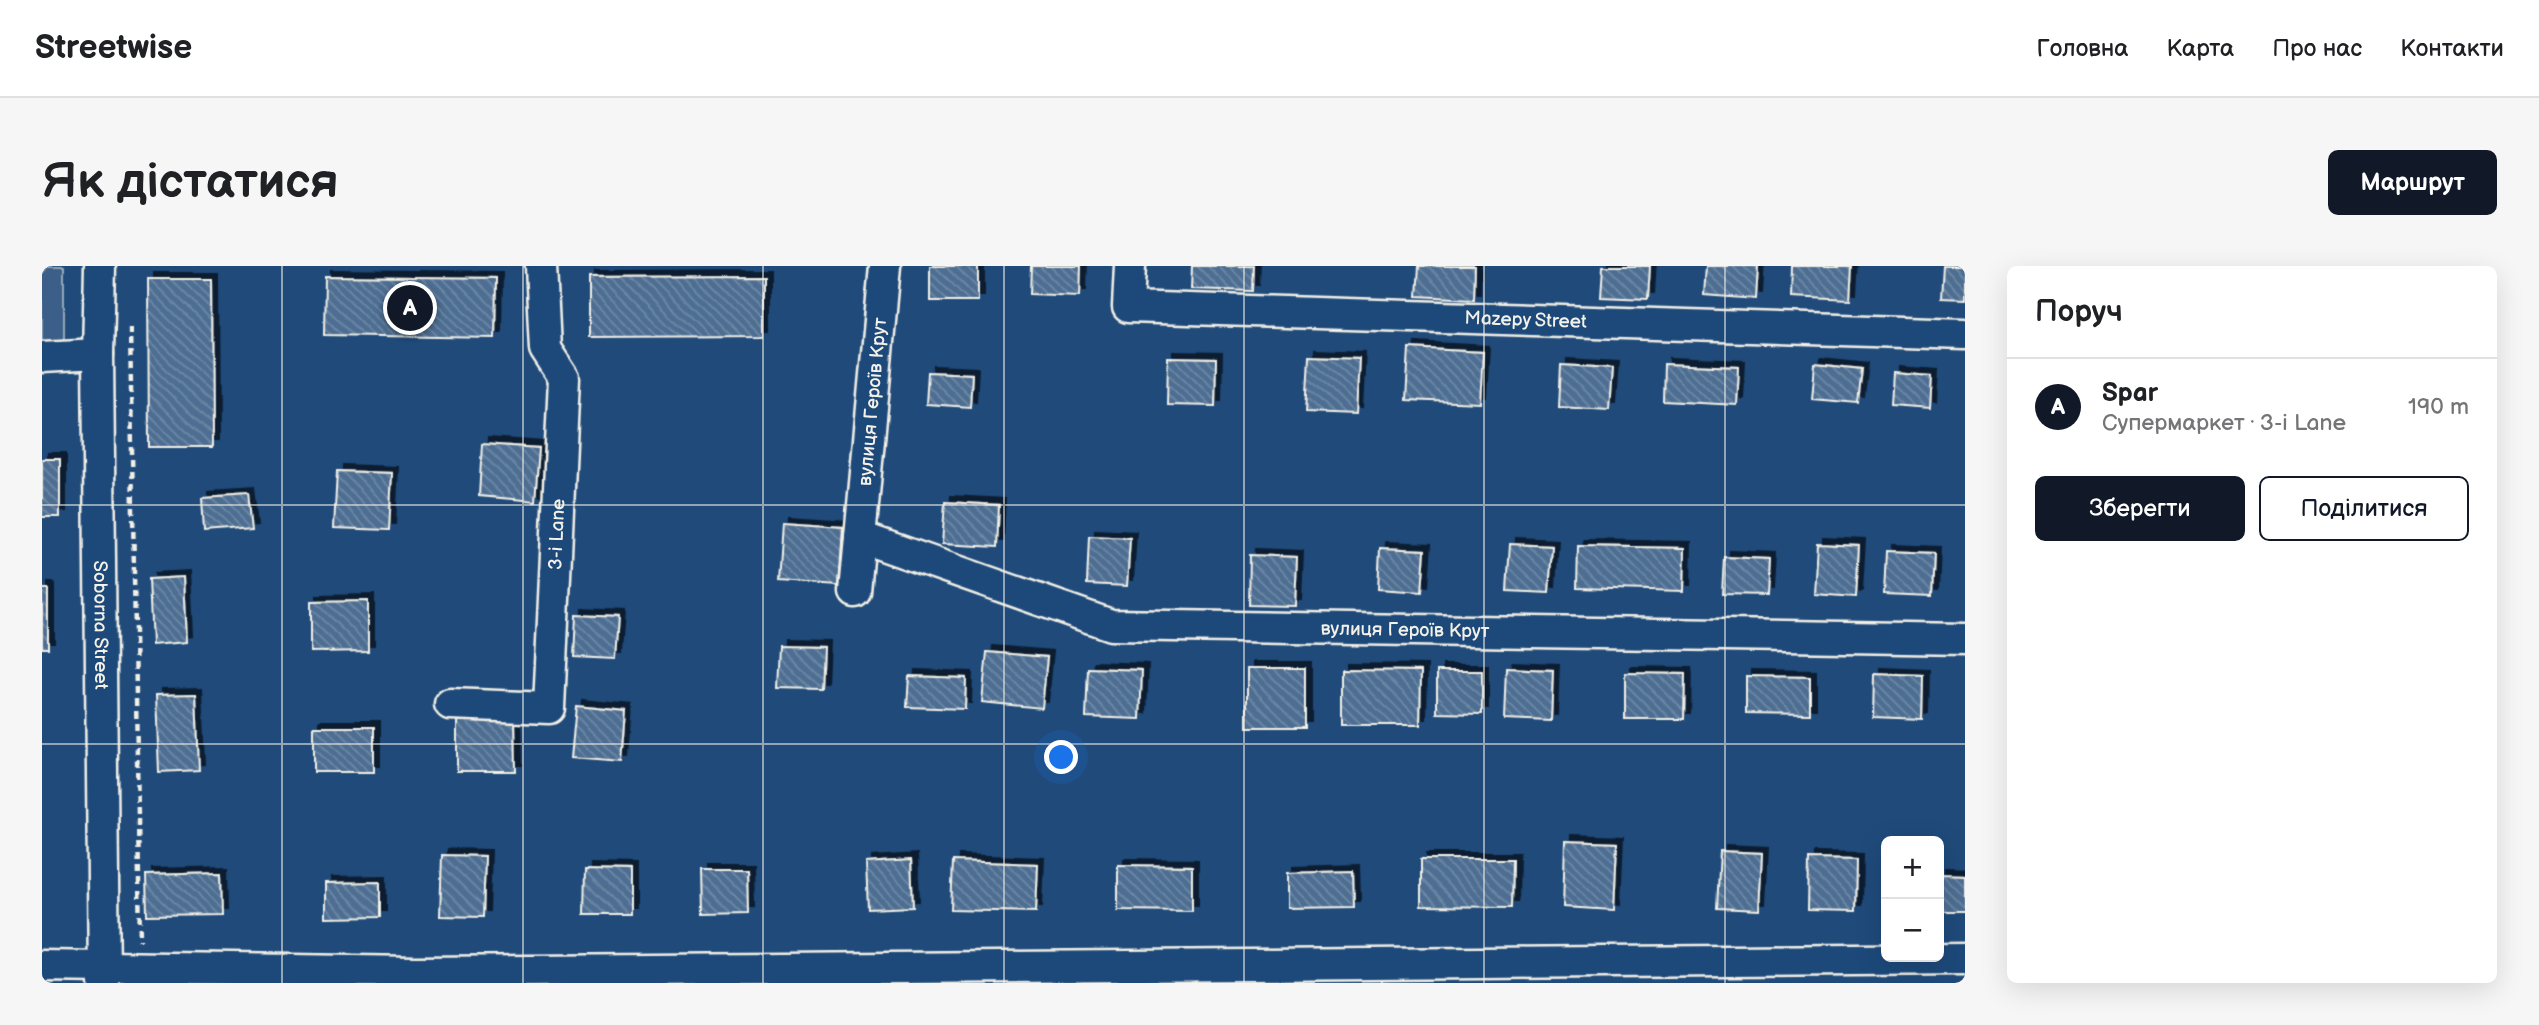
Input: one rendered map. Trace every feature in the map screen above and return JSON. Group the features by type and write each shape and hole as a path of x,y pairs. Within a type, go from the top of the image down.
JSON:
{"street":[{"name":"Soborna Street","path":"100,266 98,354 104,975"},
{"name":"3-i Lane","path":"450,704 549,708 564,378 545,349 541,266"},
{"name":"вулиця Героїв Крут","path":"855,592 885,266"},
{"name":"Mazepy Street","path":"1130,266 1128,307 1965,334"},
{"path":"42,357 98,354"},
{"name":"вулиця Героїв Крут","path":"860,537 1111,625 1965,639"},
{"path":"42,966 104,975 616,977 1861,972 1965,959"}],"path":[{"path":"130,321 141,942"}],"shaded area":[{"path":"48,266 64,266 64,352 42,352 42,274"}],"building":[{"path":"930,266 978,266 978,301 930,301"},
{"path":"1031,266 1081,266 1080,296 1030,294"},
{"path":"1192,266 1254,266 1253,291 1191,289"},
{"path":"1419,266 1475,266 1474,299 1417,296"},
{"path":"1603,266 1650,266 1648,299 1601,297"},
{"path":"1706,266 1758,266 1756,299 1704,295"},
{"path":"1792,266 1852,266 1850,300 1791,297"},
{"path":"1943,266 1965,266 1965,299 1941,298"},
{"path":"325,276 496,278 495,338 324,335"},
{"path":"764,276 764,336 589,337 589,277"},
{"path":"148,279 211,279 212,447 149,447"},
{"path":"1409,348 1483,352 1480,403 1406,400"},
{"path":"1309,356 1359,358 1356,414 1306,412"},
{"path":"1168,358 1216,359 1215,406 1167,405"},
{"path":"1664,364 1739,367 1737,405 1663,401"},
{"path":"1815,364 1862,369 1858,403 1812,399"},
{"path":"1561,365 1612,368 1609,410 1559,407"},
{"path":"928,372 972,374 970,407 926,404"},
{"path":"1893,373 1932,376 1930,408 1891,405"},
{"path":"482,444 539,448 535,501 479,496"},
{"path":"42,459 60,459 60,517 42,517"},
{"path":"337,471 392,473 389,530 334,528"},
{"path":"249,495 253,528 204,532 202,498"},
{"path":"945,502 999,505 997,547 942,544"},
{"path":"782,523 843,527 839,586 778,582"},
{"path":"1089,536 1130,538 1127,586 1087,584"},
{"path":"1817,543 1859,545 1856,597 1814,594"},
{"path":"1510,544 1552,546 1549,593 1507,591"},
{"path":"1578,546 1685,548 1684,591 1577,588"},
{"path":"1380,548 1425,550 1422,592 1378,589"},
{"path":"1886,551 1934,553 1932,596 1884,594"},
{"path":"1250,555 1297,557 1295,606 1249,605"},
{"path":"1724,557 1769,559 1767,595 1722,594"},
{"path":"184,577 187,642 152,645 149,579"},
{"path":"42,589 48,589 48,648 42,648"},
{"path":"368,601 368,651 311,652 311,602"},
{"path":"576,615 618,617 615,659 574,657"},
{"path":"779,646 823,647 821,689 777,688"},
{"path":"987,652 1047,657 1042,708 982,702"},
{"path":"1088,668 1142,670 1140,719 1086,717"},
{"path":"1247,668 1305,668 1305,727 1247,727"},
{"path":"1506,668 1553,670 1551,721 1504,719"},
{"path":"1341,670 1421,671 1420,725 1341,725"},
{"path":"1437,671 1482,671 1482,714 1437,713"},
{"path":"1625,673 1685,674 1684,719 1625,719"},
{"path":"1874,674 1923,676 1922,719 1873,717"},
{"path":"909,676 966,678 965,709 907,707"},
{"path":"1746,676 1810,677 1810,714 1746,713"},
{"path":"196,694 199,770 159,772 156,695"},
{"path":"576,706 626,711 622,762 571,758"},
{"path":"457,721 515,721 516,771 457,771"},
{"path":"314,727 374,727 374,772 314,772"},
{"path":"1565,841 1617,843 1614,910 1563,907"},
{"path":"1720,851 1762,853 1759,910 1717,908"},
{"path":"442,855 485,856 483,917 440,916"},
{"path":"1421,859 1513,859 1512,907 1421,906"},
{"path":"1809,859 1857,860 1856,911 1808,910"},
{"path":"911,860 913,907 868,909 866,863"},
{"path":"953,861 1038,864 1036,912 951,910"},
{"path":"1118,865 1192,866 1192,911 1118,910"},
{"path":"702,869 747,869 748,913 703,914"},
{"path":"585,870 630,871 630,914 584,914"},
{"path":"1353,871 1354,907 1287,908 1287,873"},
{"path":"222,873 223,914 147,915 146,875"},
{"path":"1944,874 1965,875 1965,911 1944,911"},
{"path":"380,882 380,917 326,918 326,883"}],"place":[{"name":"Spar","path":"410,308"}]}
